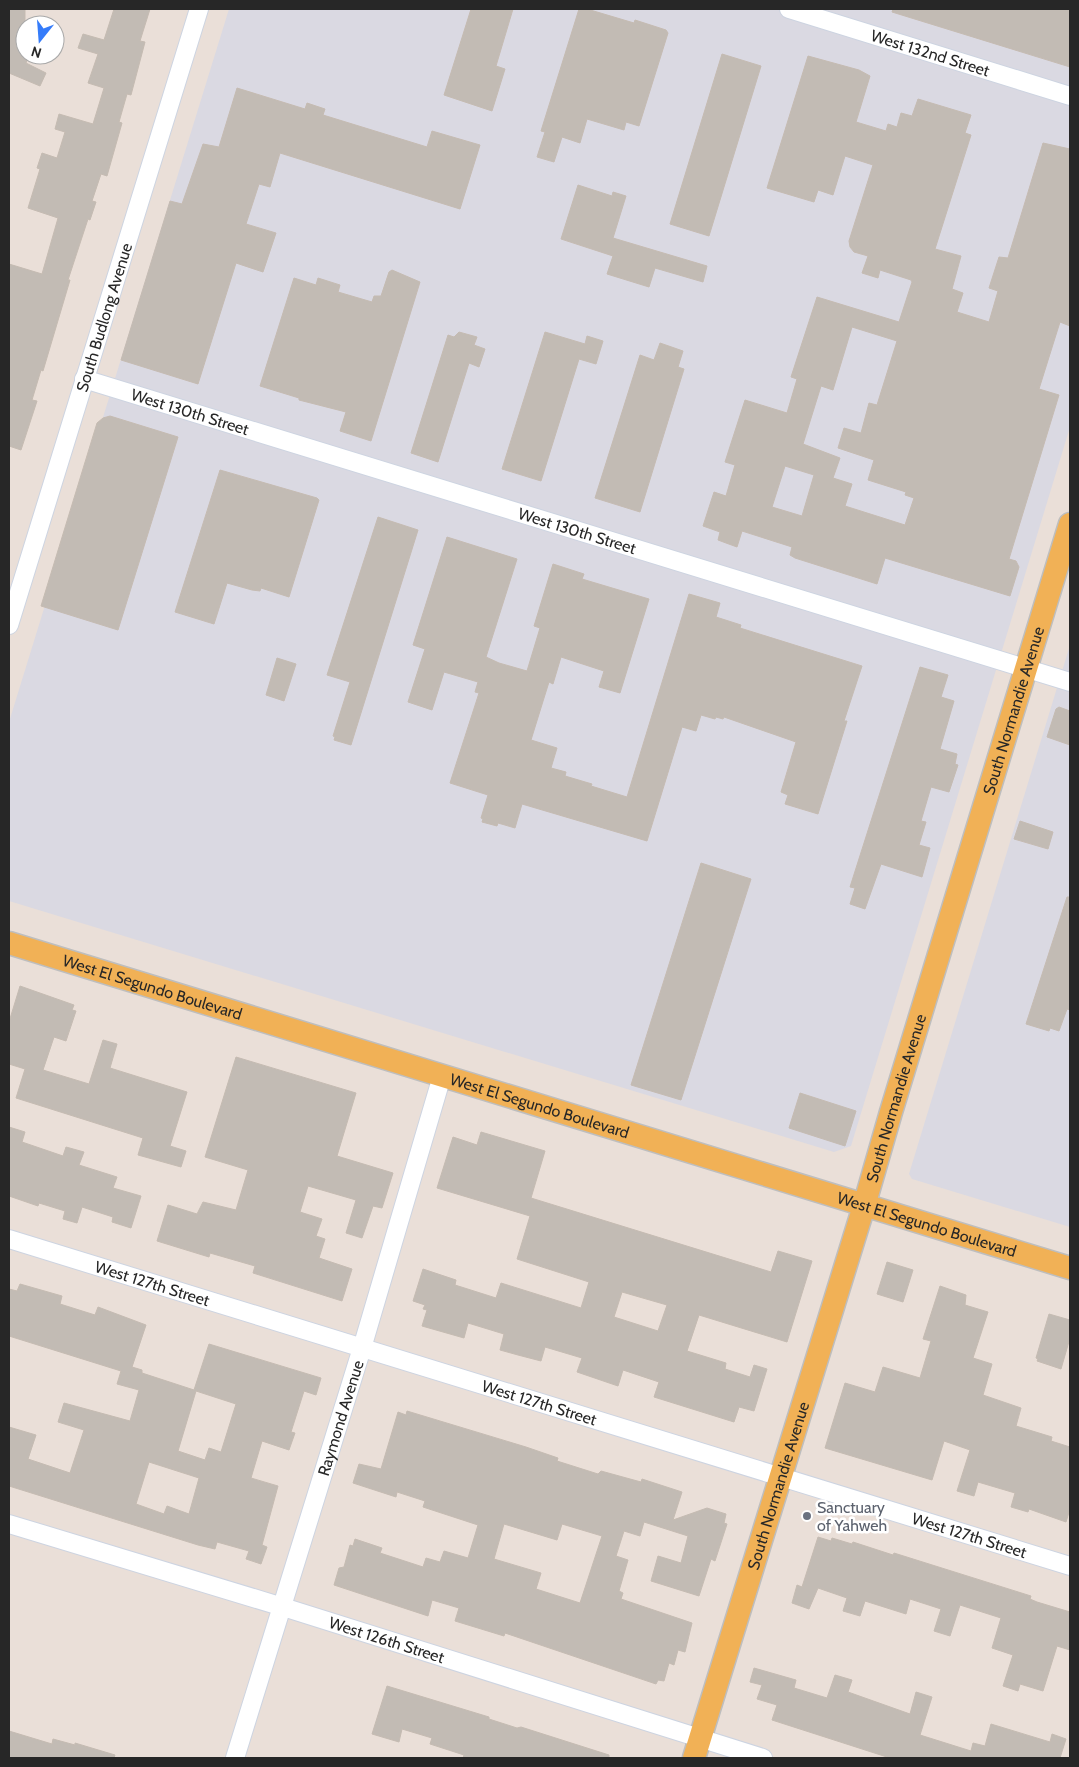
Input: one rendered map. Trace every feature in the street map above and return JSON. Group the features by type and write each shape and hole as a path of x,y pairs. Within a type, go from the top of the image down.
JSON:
{"main road":[{"name":"South Normandie Avenue","path":"697,1748 864,1206 1070,524"},
{"name":"West El Segundo Boulevard","path":"9,943 1070,1268"}],"street":[{"name":"South Budlong Avenue","path":"9,625 200,9"},
{"name":"West 132nd Street","path":"789,9 1070,96"},
{"name":"West 130th Street","path":"84,379 1070,682"},
{"name":"Raymond Avenue","path":"235,1758 362,1348 442,1076"},
{"name":"West 127th Street","path":"9,1239 1070,1566"},
{"name":"West 126th Street","path":"9,1524 283,1606 697,1748 763,1758"}],"shaded area":[{"path":"229,9 1070,9 1070,427 851,1146 834,1152 9,901 9,722"},
{"path":"1070,645 1070,1227 912,1179 909,1174"}],"building":[{"path":"9,9 25,9 25,15 15,15 15,65 30,65 46,73 40,86 9,73"},
{"path":"114,9 150,9 140,41 145,42 131,95 127,94 119,122 122,123 107,176 101,174 92,201 96,202 90,220 88,219 68,280 70,280 43,371 41,370 32,400 37,401 21,450 9,446 9,264 42,274 58,218 28,208 40,169 37,168 42,153 57,158 65,132 55,129 59,114 93,124 104,88 88,83 98,54 78,48 83,34 104,40"},
{"path":"471,9 513,9 496,66 505,69 492,111 444,95"},
{"path":"579,9 587,9 634,23 635,20 666,30 668,33 639,126 626,122 624,130 587,119 580,143 562,137 554,162 537,157 545,132 541,131"},
{"path":"893,9 1070,9 1070,67 892,12"},
{"path":"722,54 761,66 709,236 670,224"},
{"path":"808,56 859,70 870,76 856,122 886,131 888,124 897,127 901,113 912,116 918,99 971,115 965,133 971,135 935,249 961,256 952,289 963,293 957,312 989,322 998,291 989,288 999,257 1008,258 1043,143 1070,149 1070,326 1060,322 1039,389 1059,395 1009,559 1016,561 1019,567 1010,596 885,558 877,584 795,558 790,555 792,547 742,531 737,547 718,540 720,532 703,526 714,492 726,496 735,465 725,462 745,400 787,413 797,379 791,377 817,297 899,322 912,282 911,280 880,270 878,278 862,273 868,256 854,252 850,247 849,241 873,165 845,156 833,195 818,190 814,202 767,188","holes":["852,327 897,341 877,405 869,403 861,433 844,428 838,448 874,460 868,480 906,492 905,495 914,498 905,525 845,506 852,484 833,478 840,458 803,444 821,386 833,390","785,466 814,475 802,516 772,507"]},
{"path":"237,88 305,109 307,103 325,109 323,115 427,147 432,131 480,145 460,209 280,153 270,187 259,184 246,224 276,233 263,272 236,263 198,384 121,360 170,201 182,204 203,144 219,147"},
{"path":"578,185 612,196 613,192 626,196 613,238 707,266 703,282 655,268 649,287 607,274 613,256 561,239"},
{"path":"392,270 420,282 371,441 340,431 346,412 299,400 299,398 260,386 294,278 316,285 318,278 340,285 338,292 372,302 374,296 381,296 389,272"},
{"path":"459,332 477,337 474,345 485,349 479,367 469,363 438,462 411,453 448,335 454,337"},
{"path":"545,332 585,344 587,336 603,341 596,364 579,359 541,481 502,469"},
{"path":"660,343 683,351 678,367 684,369 640,512 595,498 640,355 654,360"},
{"path":"110,416 178,437 118,630 41,606 97,423 103,418"},
{"path":"220,470 319,500 289,597 261,588 260,591 252,590 227,583 214,624 175,612"},
{"path":"378,517 418,530 351,745 334,740 335,737 333,736 350,682 327,675"},
{"path":"447,537 517,559 486,657 499,663 527,671 540,628 534,626 553,564 584,574 582,579 649,599 620,693 599,687 604,671 561,657 553,684 549,682 544,698 531,740 557,748 551,768 566,772 565,776 592,784 591,786 627,797 689,594 720,603 716,617 741,625 740,628 862,666 844,721 847,721 818,814 785,804 788,795 781,792 796,742 724,717 723,719 716,717 715,719 701,715 696,731 682,727 647,841 522,804 515,828 498,823 497,826 482,822 483,819 481,818 488,795 450,783 479,693 475,692 478,682 444,672 432,710 408,702 425,649 413,645"},
{"path":"277,658 296,664 284,701 266,695"},
{"path":"920,667 948,675 941,697 954,701 940,749 957,754 955,764 958,765 949,792 931,787 921,821 926,822 919,845 930,848 922,877 881,864 865,909 850,904 855,888 850,887"},
{"path":"1059,707 1070,711 1070,745 1047,737 1056,709"},
{"path":"1020,821 1053,832 1048,849 1014,839"},
{"path":"701,863 751,879 681,1100 631,1085"},
{"path":"1067,897 1070,897 1070,1010 1067,1009 1059,1031 1050,1028 1049,1031 1026,1024"},
{"path":"20,986 74,1005 72,1010 76,1011 66,1041 54,1037 43,1070 89,1084 103,1040 117,1044 110,1068 187,1092 170,1146 186,1151 181,1167 138,1155 143,1138 16,1098 25,1069 9,1064 9,1022"},
{"path":"236,1057 356,1093 337,1156 393,1173 382,1208 373,1206 362,1238 346,1233 356,1200 308,1186 300,1212 322,1219 316,1236 325,1239 319,1258 352,1269 342,1301 253,1273 255,1266 210,1253 209,1257 157,1241 168,1205 197,1214 203,1202 236,1210 248,1170 205,1157"},
{"path":"800,1093 856,1111 845,1146 789,1128"},
{"path":"9,1127 25,1132 22,1142 63,1156 66,1147 84,1152 79,1165 117,1177 113,1188 141,1196 131,1228 112,1222 113,1217 82,1207 77,1223 63,1219 65,1211 39,1203 38,1206 9,1196"},
{"path":"481,1132 545,1151 531,1198 771,1272 778,1251 812,1261 787,1342 699,1315 687,1351 726,1363 725,1369 750,1377 754,1365 767,1369 754,1411 739,1407 734,1422 654,1397 659,1382 623,1370 618,1386 577,1372 582,1358 545,1347 541,1361 500,1350 504,1334 468,1323 464,1338 422,1326 427,1310 423,1309 425,1305 413,1301 423,1269 456,1280 455,1285 496,1298 501,1283 581,1308 589,1282 517,1259 530,1216 437,1188 453,1137 477,1145","holes":["622,1292 667,1305 658,1331 614,1317"]},
{"path":"887,1262 913,1270 903,1302 877,1294"},
{"path":"20,1284 62,1296 60,1304 95,1315 98,1307 146,1325 132,1367 142,1370 142,1373 194,1390 209,1344 321,1378 316,1395 304,1391 291,1432 295,1433 289,1450 262,1441 251,1478 278,1486 262,1545 267,1547 261,1564 246,1559 249,1551 217,1542 215,1549 198,1545 9,1486 9,1427 36,1435 28,1459 70,1473 84,1430 58,1422 64,1403 130,1421 139,1390 117,1384 121,1371 9,1336 9,1289 17,1291","holes":["196,1391 236,1404 221,1452 209,1448 205,1460 178,1451","149,1462 199,1478 189,1514 167,1506 164,1514 136,1504"]},
{"path":"940,1286 966,1295 965,1305 988,1312 973,1358 992,1364 983,1395 1021,1408 1016,1426 1052,1437 1051,1441 1070,1447 1070,1509 1066,1522 1029,1509 1028,1512 1011,1507 1015,1493 978,1482 974,1496 957,1491 970,1450 944,1441 932,1480 825,1448 845,1383 875,1392 883,1367 920,1378 931,1341 923,1339"},
{"path":"1049,1314 1070,1320 1070,1338 1061,1369 1037,1361 1038,1359 1036,1358"},
{"path":"407,1411 526,1447 558,1458 557,1461 598,1474 601,1471 641,1482 642,1479 682,1492 673,1520 707,1508 726,1514 724,1523 727,1524 715,1561 711,1559 699,1596 651,1581 658,1556 681,1563 688,1536 644,1522 640,1536 624,1531 616,1556 628,1560 619,1591 623,1593 621,1599 692,1623 685,1652 678,1650 674,1665 669,1663 664,1681 658,1680 656,1684 505,1633 504,1636 455,1621 459,1608 432,1600 428,1616 334,1585 339,1568 344,1567 350,1545 353,1546 355,1539 382,1548 380,1553 423,1567 426,1558 440,1562 444,1551 468,1558 478,1525 423,1507 425,1501 397,1492 396,1497 353,1483 359,1464 381,1469 398,1412 406,1415","holes":["504,1524 557,1540 562,1524 602,1536 580,1603 536,1589 541,1573 494,1559"]},
{"path":"818,1537 831,1541 832,1538 852,1544 853,1542 893,1555 894,1553 1031,1596 1030,1599 1037,1602 1070,1612 1070,1650 1057,1646 1043,1691 1020,1684 1018,1691 1003,1686 1013,1655 992,1648 1001,1618 960,1605 950,1636 934,1631 941,1609 910,1599 906,1614 865,1601 860,1616 843,1611 847,1598 818,1588 809,1609 792,1603 797,1585 802,1587"},
{"path":"754,1668 796,1680 794,1688 827,1698 835,1675 852,1680 848,1692 910,1714 916,1692 932,1697 920,1735 971,1751 973,1743 985,1746 991,1724 1050,1742 1052,1734 1066,1739 1060,1758 890,1758 772,1720 777,1705 757,1699 762,1685 750,1682"},
{"path":"387,1686 489,1717 489,1719 517,1728 521,1727 609,1755 609,1758 463,1758 464,1755 430,1744 432,1738 402,1729 399,1742 372,1734"},
{"path":"9,1731 52,1744 53,1739 75,1745 75,1743 115,1755 114,1758 9,1758"}],"place":[{"name":"Sanctuary of Yahweh","path":"807,1516"}]}
